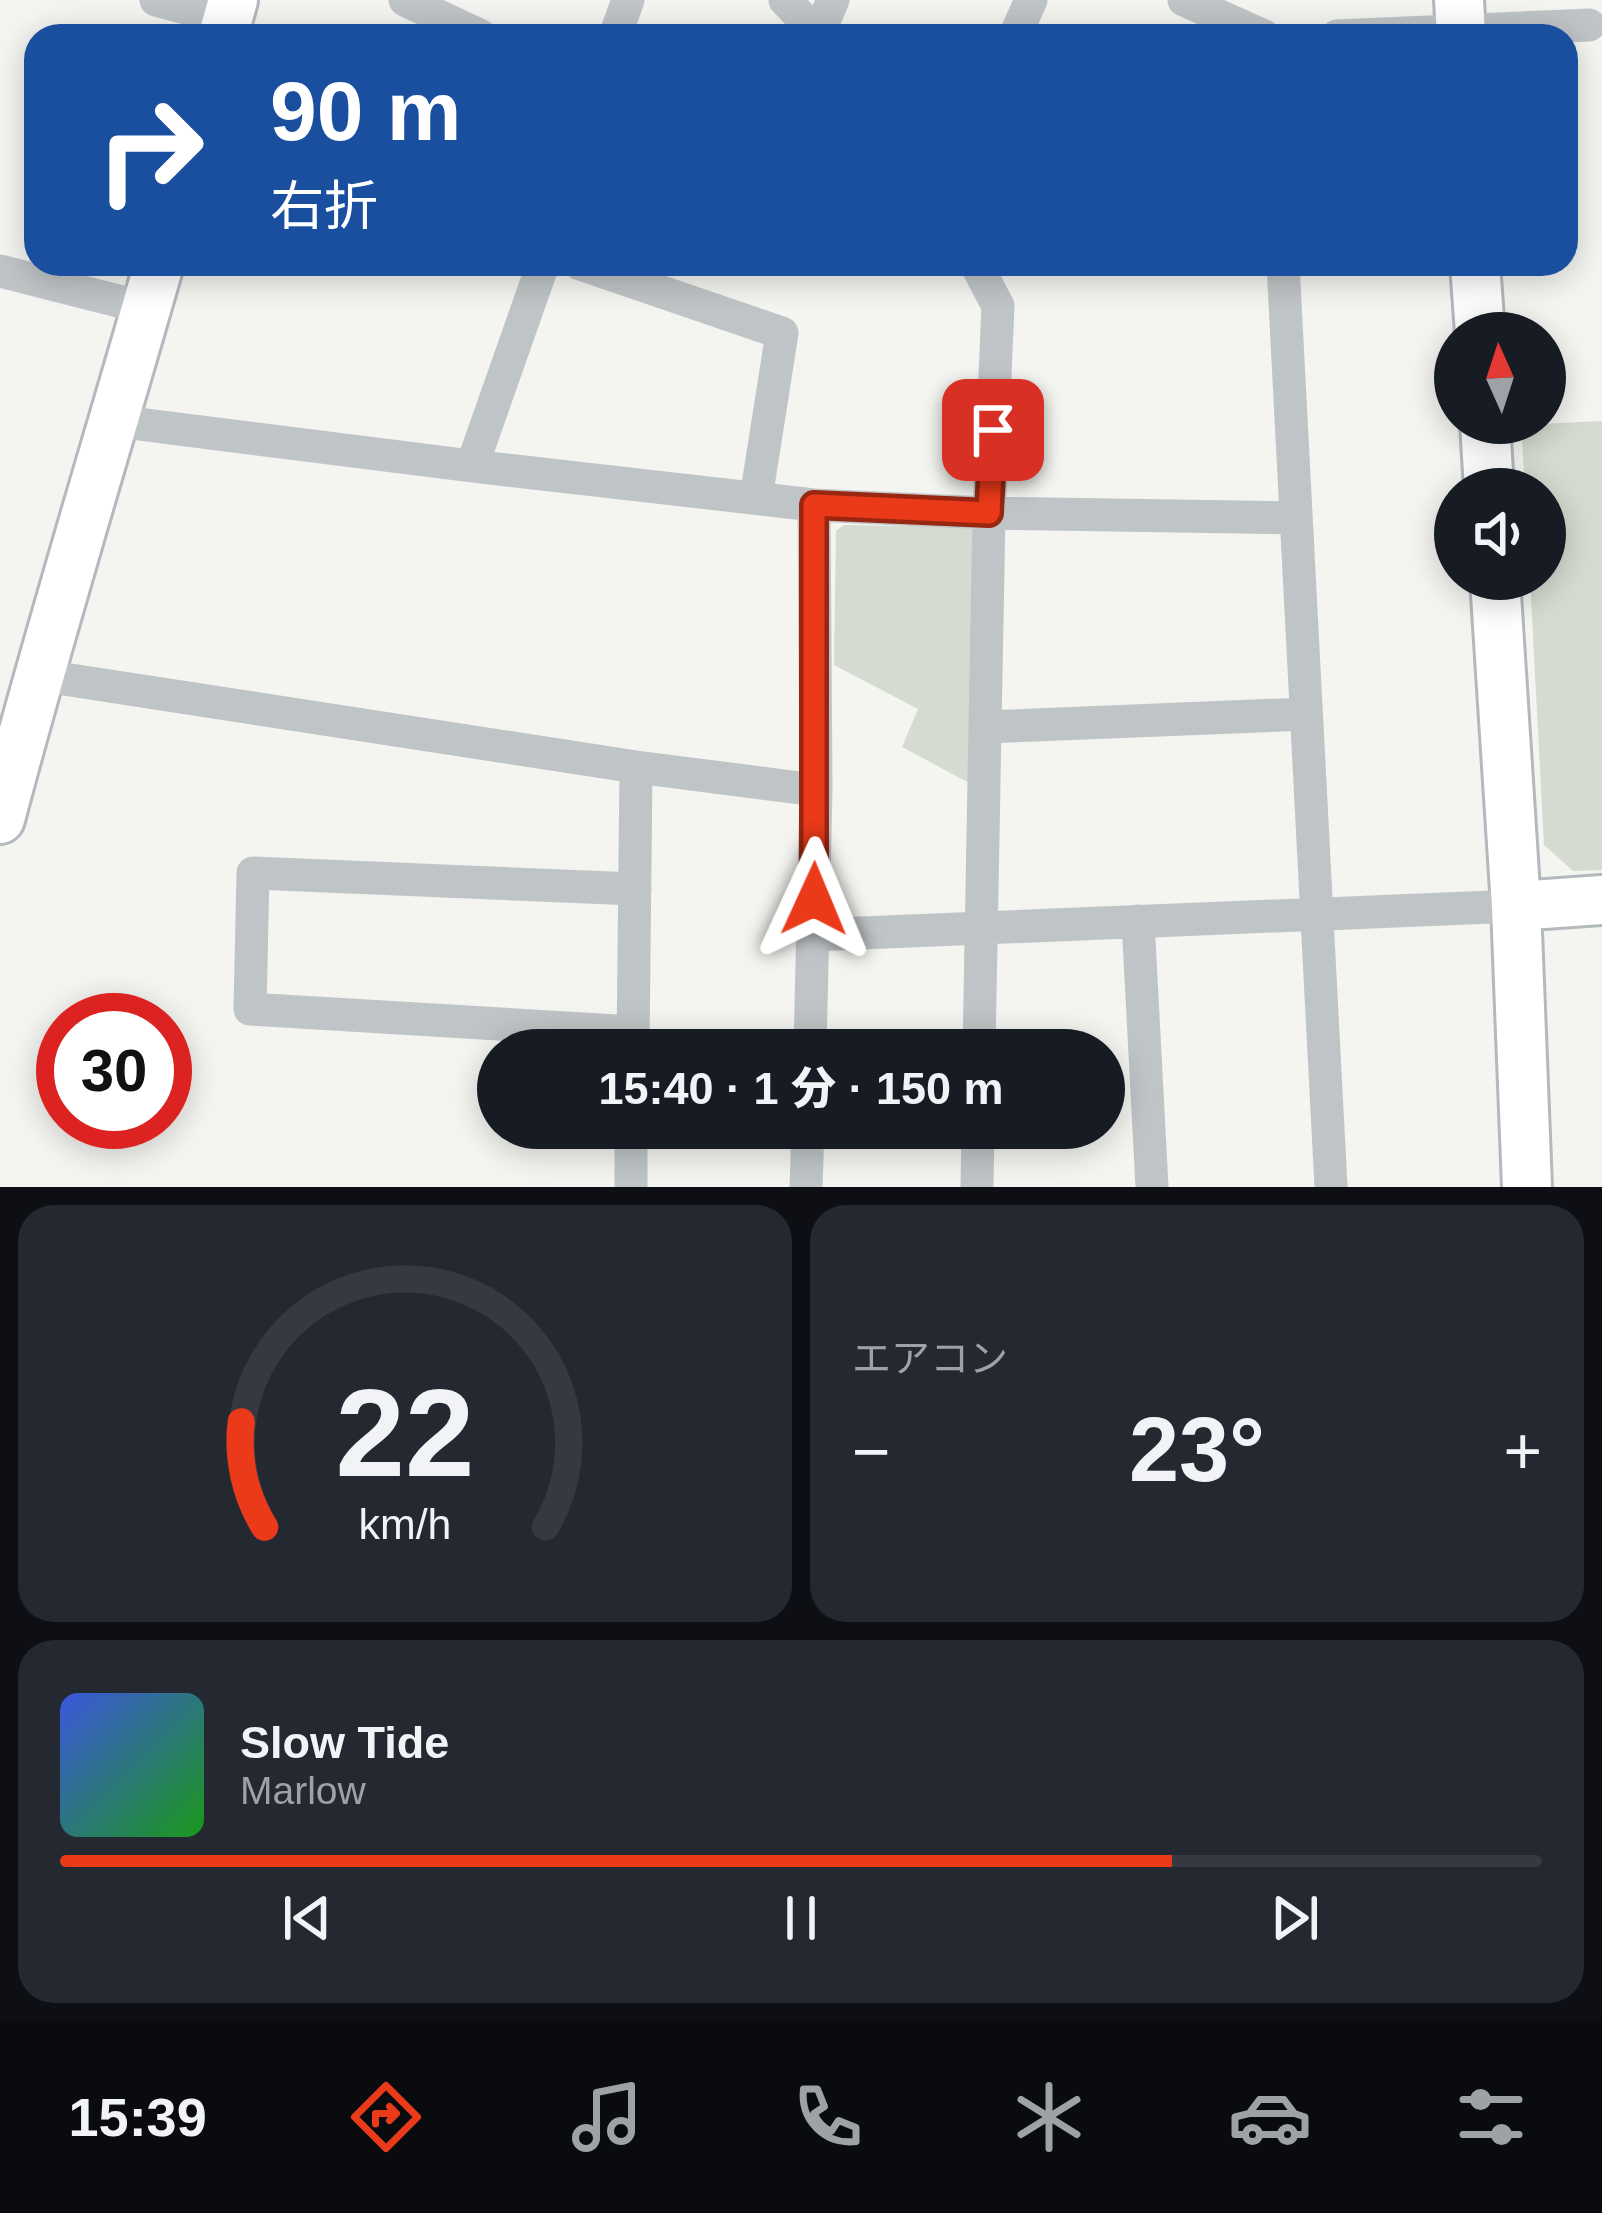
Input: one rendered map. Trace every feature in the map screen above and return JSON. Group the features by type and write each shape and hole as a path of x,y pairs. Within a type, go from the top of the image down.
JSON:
{"street":[{"path":"156,0 228,18"},
{"path":"405,0 456,24"},
{"path":"785,0 807,24"},
{"path":"1184,0 1237,24"},
{"path":"1460,22 1545,24"},
{"path":"1578,25 1588,25"},
{"path":"0,819 19,673 115,421 152,286 51,276"},
{"path":"472,466 539,276"},
{"path":"615,276 782,334 756,498"},
{"path":"979,1029 989,513 998,306 982,276"},
{"path":"1284,276 1331,1187"},
{"path":"1476,276 1478,312"},
{"path":"115,421 814,505 1296,518"},
{"path":"811,1029 816,790 814,505"},
{"path":"1496,600 1516,906 1527,1187"},
{"path":"19,673 816,790"},
{"path":"986,727 1306,714"},
{"path":"633,1029 636,766"},
{"path":"485,1029 250,1010 253,873 634,889"},
{"path":"813,935 1602,900"},
{"path":"1138,922 1152,1187"},
{"path":"631,1187 632,1149"},
{"path":"806,1187 807,1149"},
{"path":"977,1187 978,1149"}],"shaded area":[{"path":"1602,421 1602,870 1573,871 1544,845 1531,600 1566,600 1566,468 1524,468 1522,444 1566,444 1566,423"},
{"path":"844,525 969,527 978,535 971,784 902,747 918,709 834,665 836,531"}],"route":[{"path":"814,899 814,505 989,513 993,430"}]}
